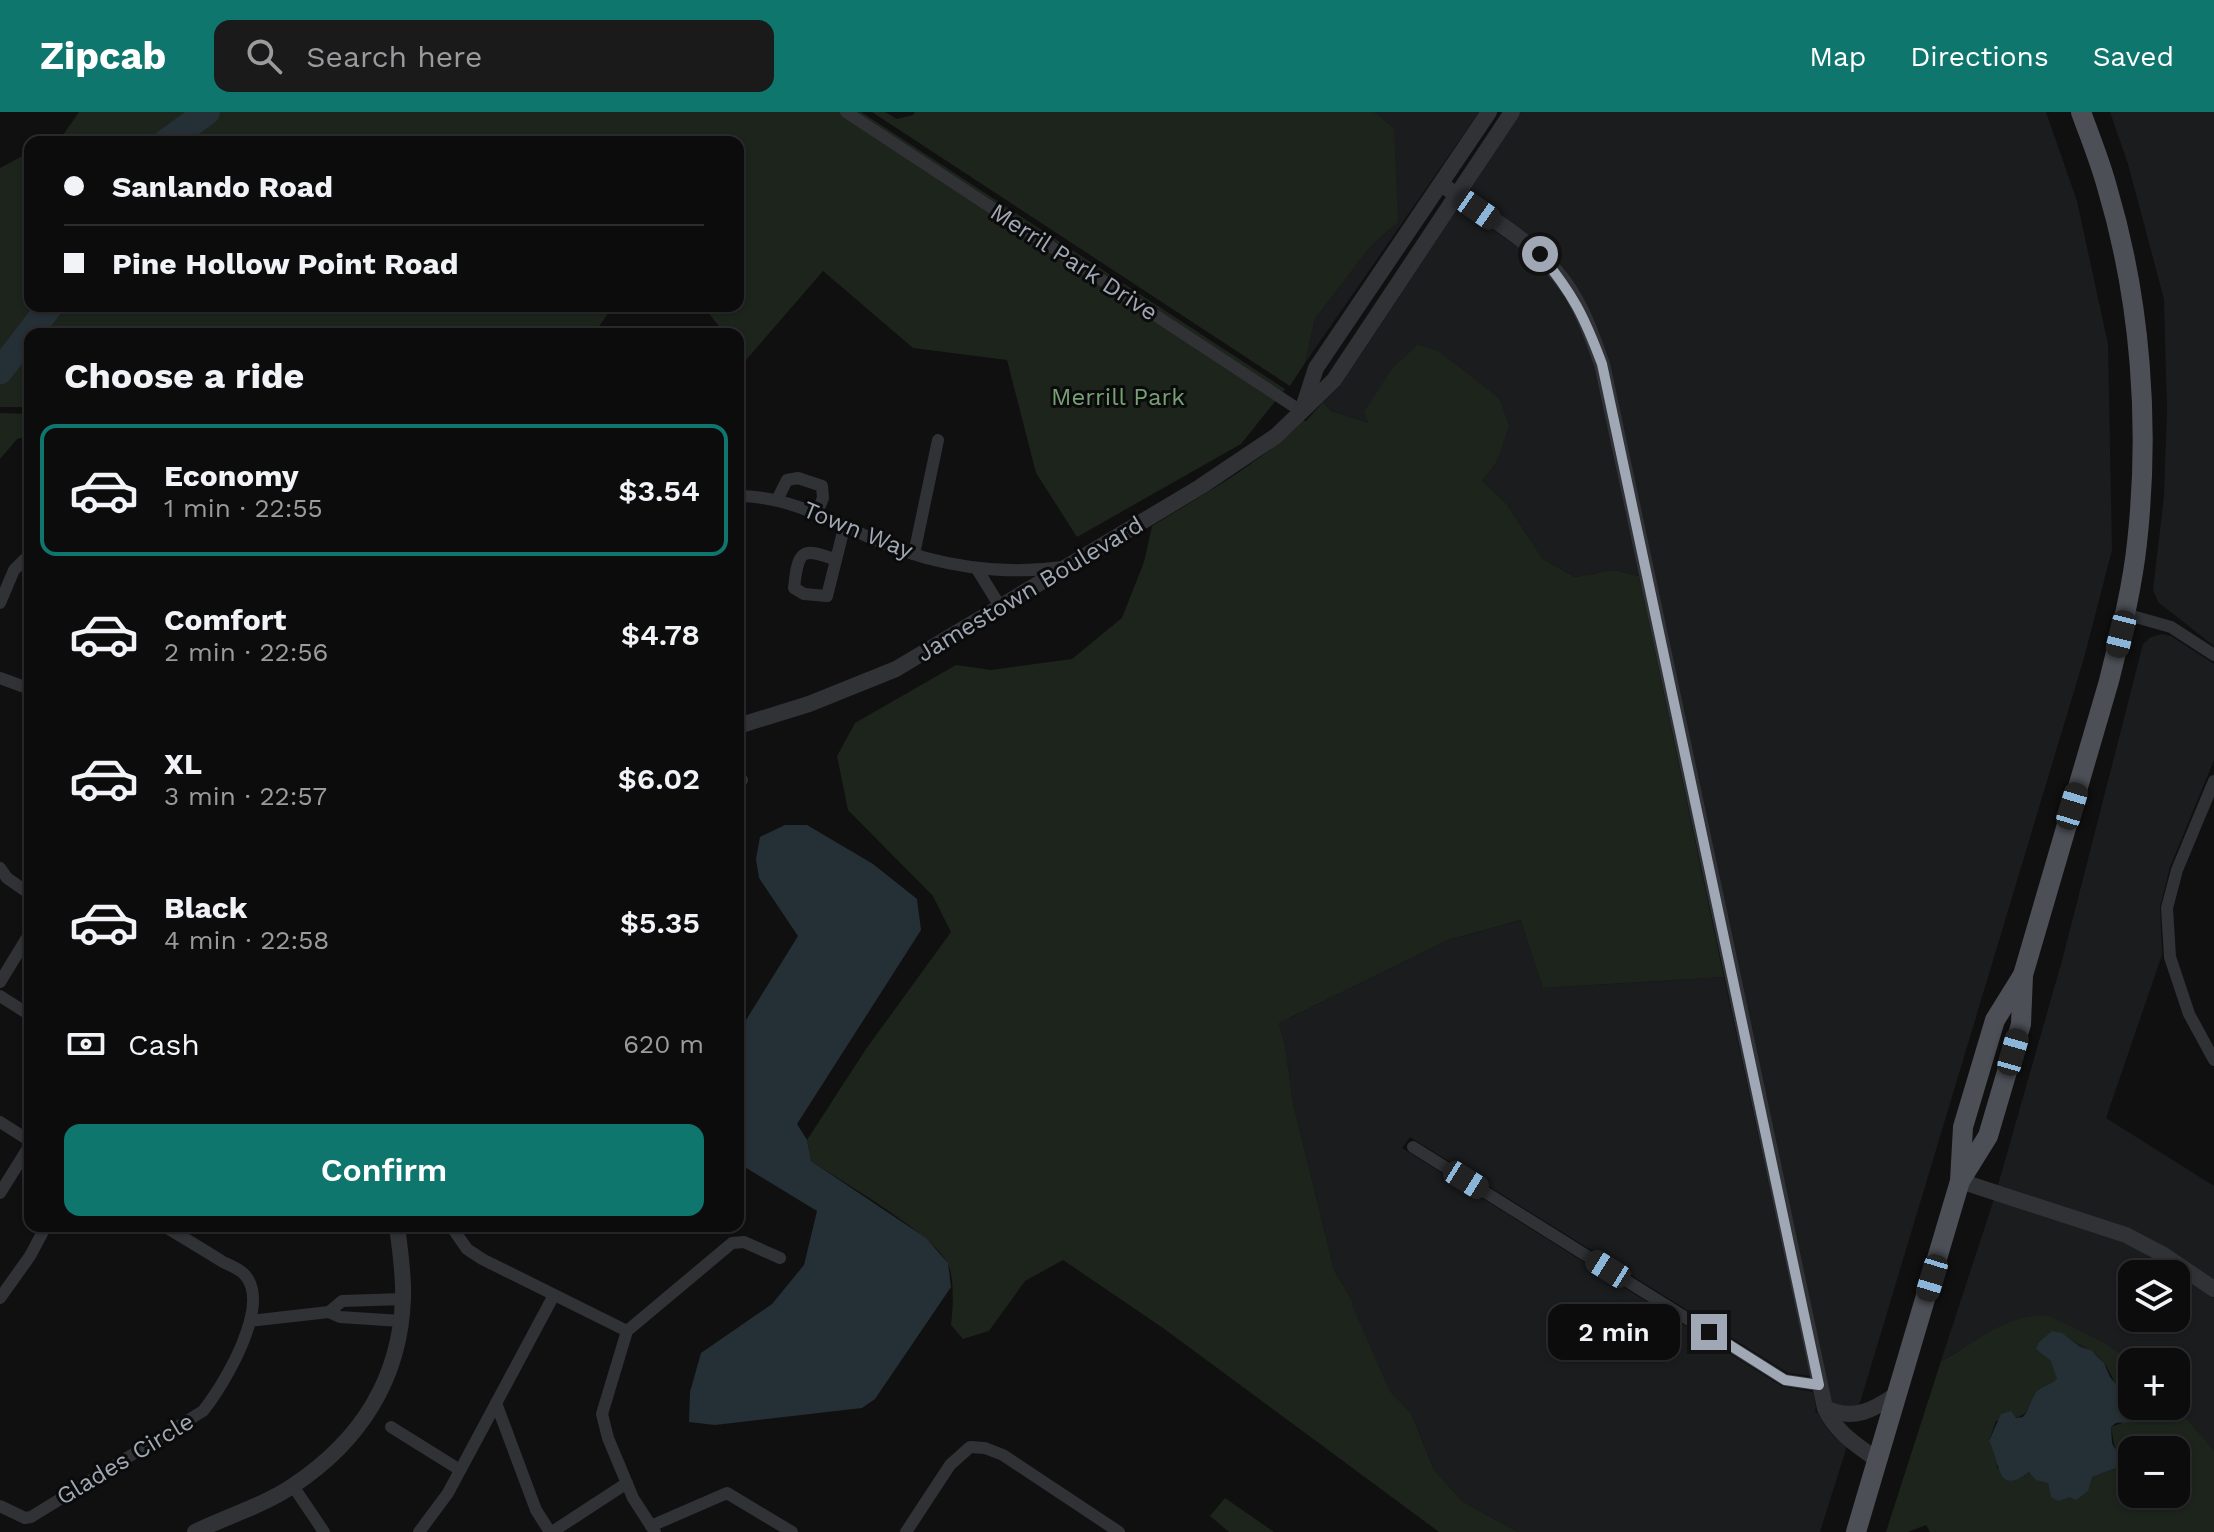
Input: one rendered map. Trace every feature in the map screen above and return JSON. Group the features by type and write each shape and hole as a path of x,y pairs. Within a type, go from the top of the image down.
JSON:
{"main road":[{"path":"1856,1532 1960,1181 1963,1127 1995,1020 2023,975 2109,681 2125,614 2137,542 2142,416 2128,276 2099,160 2081,112"}],"street":[{"name":"Merril Park Drive","path":"846,112 1301,411"},
{"name":"Jamestown Boulevard","path":"1301,411 1316,368 1489,112"},
{"name":"Jamestown Boulevard","path":"744,724 809,704 896,669 1232,467 1276,436 1334,380 1512,112"},
{"path":"1441,184 1540,254 1567,285 1586,321 1602,364 1819,1385 1831,1422 1877,1460"},
{"path":"914,554 938,440"},
{"path":"777,500 781,488 791,477 810,482 822,486 824,490 817,513"},
{"name":"Town Way","path":"744,497 777,500 845,524 914,554 977,569 1035,571 1069,566"},
{"path":"836,560 806,552 800,558 794,588 804,594 827,596 836,560 845,524"},
{"path":"0,603 14,570 24,560"},
{"path":"977,569 1001,608"},
{"path":"2125,614 2171,627 2214,655"},
{"path":"0,678 24,687"},
{"path":"2214,781 2177,870 2167,908 2170,957 2189,1014 2214,1060"},
{"path":"0,868 7,878 24,890"},
{"path":"0,982 24,943"},
{"path":"0,996 24,1011"},
{"path":"0,1122 24,1139"},
{"path":"1413,1147 1785,1380 1819,1385"},
{"path":"0,1193 24,1153"},
{"path":"1960,1181 2126,1235 2162,1254 2214,1289"},
{"path":"0,1298 43,1232"},
{"name":"Glades Circle","path":"0,1506 25,1518 31,1517 203,1411 216,1395 233,1365 250,1321 253,1304 251,1290 245,1274 174,1232"},
{"path":"195,1532 293,1486 353,1435 376,1404 391,1366 401,1321 403,1299 397,1232"},
{"path":"455,1232 467,1249 627,1331"},
{"path":"780,1258 744,1242 732,1243 627,1331 602,1414 608,1438 627,1483 653,1529 727,1493 792,1532"},
{"path":"419,1532 448,1493 554,1295"},
{"path":"329,1312 342,1301 403,1299"},
{"path":"250,1321 329,1312 340,1317 401,1321"},
{"path":"1825,1408 1839,1415 1857,1415 1875,1409 1897,1394"},
{"path":"496,1403 536,1510 551,1532 627,1483"},
{"path":"391,1427 460,1470"},
{"path":"906,1532 950,1465 970,1447 985,1448 1003,1455 1119,1532"},
{"path":"293,1486 324,1532"},
{"path":"1092,1532 1100,1519"}],"shaded area":[{"path":"1374,112 1479,112 1305,363 1315,319 1370,247 1398,222"},
{"path":"1521,112 2046,112 2077,201 2108,344 2112,550 2084,658 1859,1406 1855,1408 1831,1403 1608,357 1574,283 1546,250 1467,195"},
{"path":"2110,112 2214,112 2214,646 2158,602 2153,590 2164,496 2167,410 2164,299 2128,164"},
{"path":"1459,206 1535,259 1560,289 1579,323 1594,365 1639,576 1613,570 1575,577 1543,559 1506,503 1482,481 1496,463 1499,398 1479,385 1369,423 1331,411 1323,402 1340,386"},
{"path":"2162,634 2171,636 2214,664 2214,760 2170,867 2160,907 2162,955 2106,1118 2214,1186 2214,1281 2190,1266 2190,1260 2180,1260 2128,1228 1998,1185 2063,957 2143,644 2151,637"},
{"path":"785,825 807,825 873,864 917,899 921,930 797,1124 807,1140 811,1161 926,1238 948,1263 951,1287 875,1399 862,1408 715,1425 689,1422 690,1392 701,1353 772,1304 804,1265 817,1211 744,1167 744,1023 798,936 759,878 756,859 760,837"},
{"path":"1522,920 1543,988 1724,977 1810,1376 1788,1373 1410,1137 1402,1148 1781,1386 1813,1392 1815,1412 1835,1438 1847,1446 1820,1532 1518,1532 1463,1502 1434,1470 1411,1413 1390,1393 1351,1305 1353,1302 1334,1270 1293,1103 1279,1023 1448,940"},
{"path":"1994,1199 2123,1241 2158,1260 2118,1260 2118,1332 2190,1332 2190,1282 2214,1298 2214,1451 2188,1420 2190,1348 2118,1348 2118,1359 1996,1330 1941,1361"},
{"path":"2052,1331 2062,1333 2080,1347 2091,1350 2104,1363 2118,1387 2118,1420 2132,1420 2111,1427 2112,1443 2118,1451 2118,1467 2092,1477 2088,1491 2076,1500 2070,1497 2058,1501 2051,1497 2048,1483 2036,1480 2029,1472 2018,1479 2005,1479 1989,1441 2001,1414 2011,1411 2016,1418 2023,1417 2037,1391 2057,1379 2051,1361 2036,1349 2039,1342"}],"green space":[{"path":"79,112 198,112 166,136 63,135"},
{"name":"Merrill Park","path":"212,112 861,112 1285,389 1241,444 1077,537 1036,473 1007,360 913,348 823,271 746,360 744,328 720,328 708,312 744,312 744,136 176,136"},
{"path":"872,112 885,112 897,119 915,112 1374,112 1394,129 1398,222 1370,247 1315,319 1305,363 1290,386"},
{"path":"24,155 24,312 43,312 31,328 24,328 24,336 0,367 0,168"},
{"path":"52,312 609,312 598,328 39,328"},
{"path":"1417,345 1438,351 1499,398 1509,426 1496,463 1482,481 1506,503 1543,559 1575,577 1613,570 1639,576 1724,977 1543,988 1521,920 1448,940 1279,1023 1293,1103 1334,1270 1353,1302 1390,1392 1411,1413 1434,1470 1463,1502 1518,1532 1439,1532 1163,1328 1063,1260 1025,1281 989,1331 963,1339 951,1325 951,1276 947,1262 938,1250 906,1223 811,1161 807,1140 866,1049 951,932 933,896 848,810 837,756 855,723 956,665 991,670 1072,659 1122,618 1144,562 1152,526 1250,465 1306,421 1323,402 1331,411 1369,423 1364,412 1391,370"},
{"path":"24,347 24,407 0,407 0,380"},
{"path":"0,413 24,414 24,437 17,439 0,459"},
{"path":"2049,1316 2118,1352 2118,1391 2100,1358 2084,1346 2052,1331 2039,1342 2056,1369 2057,1379 2050,1387 2035,1394 2022,1415 1996,1421 1989,1441 1997,1456 1997,1468 2024,1476 2029,1472 2048,1483 2051,1497 2088,1484 2092,1477 2118,1467 2118,1508 2190,1508 2190,1436 2118,1436 2118,1451 2111,1427 2124,1420 2188,1420 2214,1451 2214,1532 1930,1532 1926,1525 1908,1532 1886,1532 1941,1361 1993,1330 2019,1319"},
{"path":"1225,1498 1274,1532 1229,1532 1210,1516"}],"waterway":[{"path":"174,136 207,112"},
{"path":"33,328 45,312"},
{"path":"0,371 24,340"}],"route":[{"path":"1540,254 1567,285 1586,321 1602,364 1819,1385 1785,1380 1709,1332"}]}
